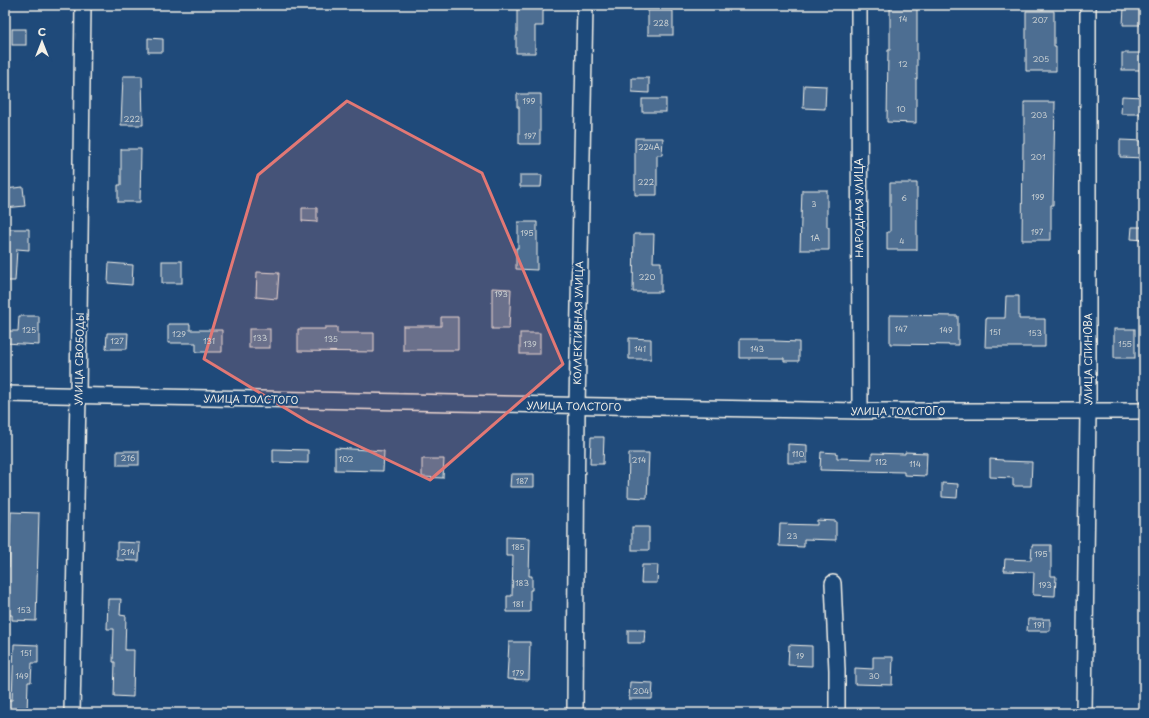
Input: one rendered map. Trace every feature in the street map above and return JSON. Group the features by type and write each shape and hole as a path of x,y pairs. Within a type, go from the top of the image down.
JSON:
{"street":[{"name":"УЛИЦА СВОБОДЫ","path":"72,713 83,5"},
{"name":"КОЛЛЕКТИВНАЯ УЛИЦА","path":"575,713 577,406 585,5"},
{"name":"НАРОДНАЯ УЛИЦА","path":"859,5 860,411"},
{"name":"УЛИЦА СПИНОВА","path":"1084,713 1088,411 1088,5"},
{"name":"УЛИЦА ТОЛСТОГО","path":"5,394 860,411 1144,411"},
{"path":"833,583 838,670 837,713"}],"highlighted area":[{"path":"347,101 482,173 563,364 430,480 308,422 204,359 258,175"}],"building":[{"path":"517,5 543,5 543,26 535,26 535,53 516,53"},
{"path":"890,5 917,5 916,123 887,122"},
{"path":"1124,7 1144,7 1144,25 1123,25"},
{"path":"648,11 673,11 673,35 648,35"},
{"path":"1026,11 1054,11 1056,71 1026,71"},
{"path":"12,29 26,29 26,45 12,45"},
{"path":"148,38 163,39 163,52 148,52"},
{"path":"1122,53 1144,53 1144,70 1122,70"},
{"path":"123,76 142,76 143,125 121,125"},
{"path":"632,78 649,78 649,93 632,92"},
{"path":"804,85 826,86 825,109 803,108"},
{"path":"517,94 541,94 540,144 519,144 519,107 517,107"},
{"path":"1122,96 1144,97 1144,114 1121,114"},
{"path":"642,99 666,99 666,112 642,112"},
{"path":"1024,102 1055,102 1051,240 1022,240"},
{"path":"635,138 663,138 662,155 657,155 657,195 635,195"},
{"path":"1120,140 1144,141 1144,158 1120,157"},
{"path":"121,149 141,149 140,202 118,202 118,185 121,185"},
{"path":"520,175 542,175 541,187 520,187"},
{"path":"890,183 917,183 917,250 887,250 887,232 890,232"},
{"path":"23,187 25,206 5,208 5,189"},
{"path":"802,190 827,190 827,227 829,227 829,250 800,250"},
{"path":"302,208 317,208 317,222 302,221"},
{"path":"518,222 537,222 537,270 516,269"},
{"path":"1132,227 1144,227 1144,240 1131,239"},
{"path":"5,229 29,229 29,250 17,249 15,281 5,281"},
{"path":"634,234 654,234 653,262 661,262 661,292 633,292"},
{"path":"162,261 182,261 182,283 162,283"},
{"path":"109,263 133,265 132,285 108,283"},
{"path":"257,272 279,273 277,299 256,297"},
{"path":"492,288 511,289 509,329 492,329"},
{"path":"1006,296 1019,296 1019,319 1045,319 1045,347 985,347 986,318 1005,318"},
{"path":"890,315 958,316 958,345 890,344"},
{"path":"19,316 39,316 39,345 5,343 5,331 18,331"},
{"path":"441,317 458,317 458,350 403,350 403,326 441,326"},
{"path":"168,324 190,324 190,330 222,330 222,352 196,352 196,343 168,343"},
{"path":"325,327 337,327 337,333 374,333 374,352 298,351 298,329 325,329"},
{"path":"249,329 270,329 270,348 249,348"},
{"path":"1114,329 1135,329 1135,358 1114,358"},
{"path":"107,333 128,333 127,349 106,349"},
{"path":"520,333 540,333 540,354 520,354"},
{"path":"629,338 651,339 651,359 629,359"},
{"path":"740,339 775,339 775,341 799,342 799,361 784,361 784,358 740,358"},
{"path":"591,437 604,437 603,464 590,464"},
{"path":"788,444 807,445 807,463 788,463"},
{"path":"335,448 384,451 383,471 335,470"},
{"path":"273,449 308,450 308,463 273,462"},
{"path":"117,451 139,451 139,465 117,465"},
{"path":"821,452 837,453 837,458 872,459 872,453 927,453 926,476 904,475 904,472 820,470"},
{"path":"629,453 649,453 647,498 628,497"},
{"path":"422,459 444,459 443,478 422,477"},
{"path":"990,459 1032,462 1031,486 1013,486 1013,478 990,477"},
{"path":"511,474 534,474 534,487 510,487"},
{"path":"942,483 958,484 957,498 942,497"},
{"path":"11,512 39,513 36,621 12,620 12,615 5,615 5,567 9,567"},
{"path":"817,520 836,521 836,540 804,539 804,547 779,546 780,524 817,525"},
{"path":"632,527 649,527 649,550 632,550"},
{"path":"506,537 530,538 529,576 532,576 532,590 530,590 530,612 507,612 507,596 512,596 513,556 506,556"},
{"path":"117,542 140,543 139,561 117,560"},
{"path":"1032,545 1051,545 1051,576 1056,576 1055,596 1033,595 1034,572 1004,571 1005,559 1031,560"},
{"path":"642,565 658,565 657,583 641,583"},
{"path":"108,599 121,599 120,615 126,616 125,650 134,650 133,697 114,696 114,629 107,629"},
{"path":"1028,619 1050,619 1050,631 1027,631"},
{"path":"628,630 645,630 644,643 628,643"},
{"path":"509,642 530,642 529,680 507,679"},
{"path":"14,644 38,645 38,663 32,663 31,682 28,682 27,713 6,713 6,700 12,700"},
{"path":"789,645 812,646 812,666 788,665"},
{"path":"873,657 893,657 892,685 855,684 855,668 873,669"},
{"path":"630,682 653,683 652,699 629,699"}]}
